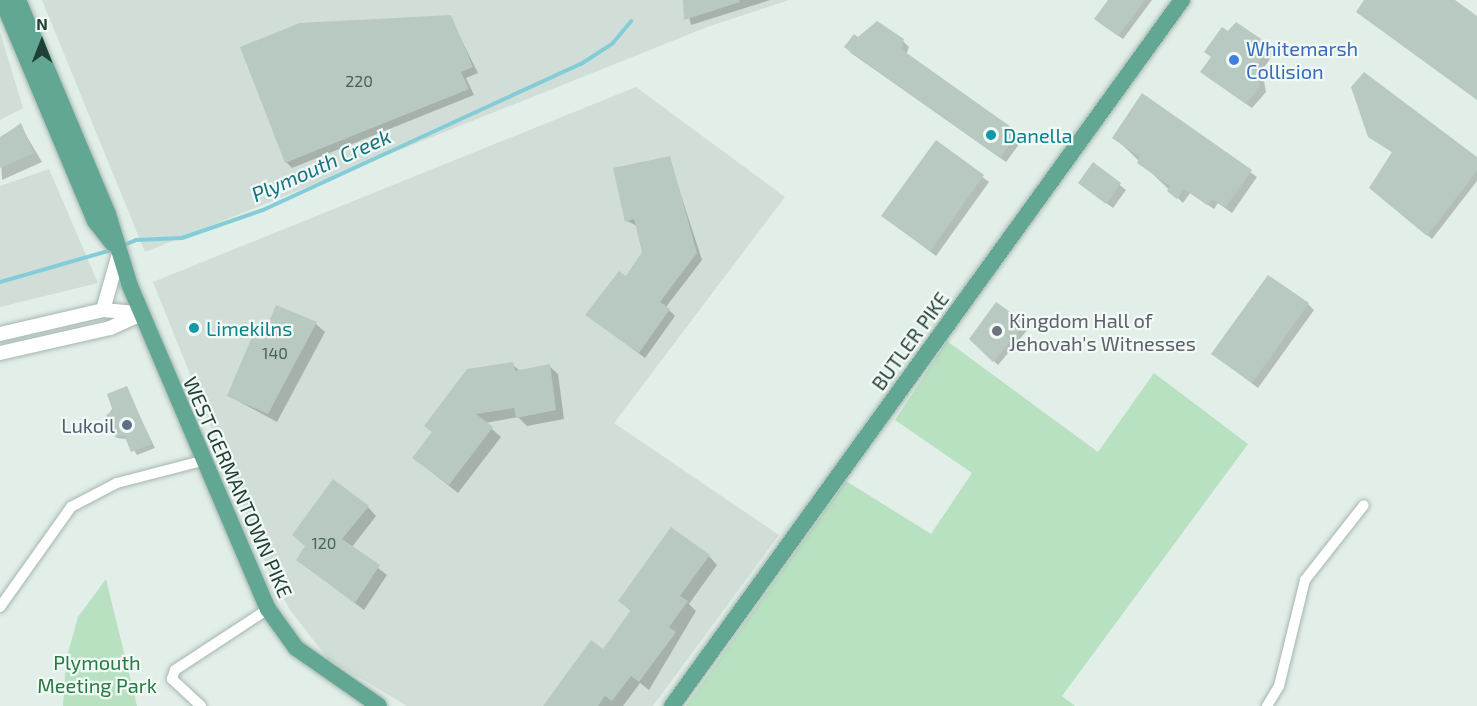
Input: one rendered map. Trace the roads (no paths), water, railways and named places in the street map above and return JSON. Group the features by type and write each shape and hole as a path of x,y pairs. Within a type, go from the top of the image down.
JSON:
{"main road":[{"name":"WEST GERMANTOWN PIKE","path":"2,0 95,221 116,250"},
{"name":"WEST GERMANTOWN PIKE","path":"18,0 108,214 116,250 141,314 268,609 296,648 379,706"},
{"name":"BUTLER PIKE","path":"672,706 1182,0"},
{"path":"103,310 116,250"},
{"path":"0,333 103,310 141,314"},
{"path":"0,353 110,328 141,314"}],"street":[{"path":"0,607 71,507 117,483 205,460"},
{"path":"1267,706 1280,686 1305,580 1364,505"},
{"path":"201,706 172,679 175,670 268,609"}],"waterway":[{"name":"Plymouth Creek","path":"122,246 136,240 182,238 263,210 581,64 612,44 631,21"},
{"name":"Plymouth Creek","path":"0,282 115,249"}],"place":[{"name":"Whitemarsh Collision","path":"1234,60"},
{"name":"Danella","path":"991,135"},
{"name":"Limekilns","path":"194,328"},
{"name":"Kingdom Hall of Jehovah's Witnesses","path":"997,331"},
{"name":"Lukoil","path":"127,425"}],"park label":[{"name":"Plymouth Meeting Park","path":"97,674"}]}
